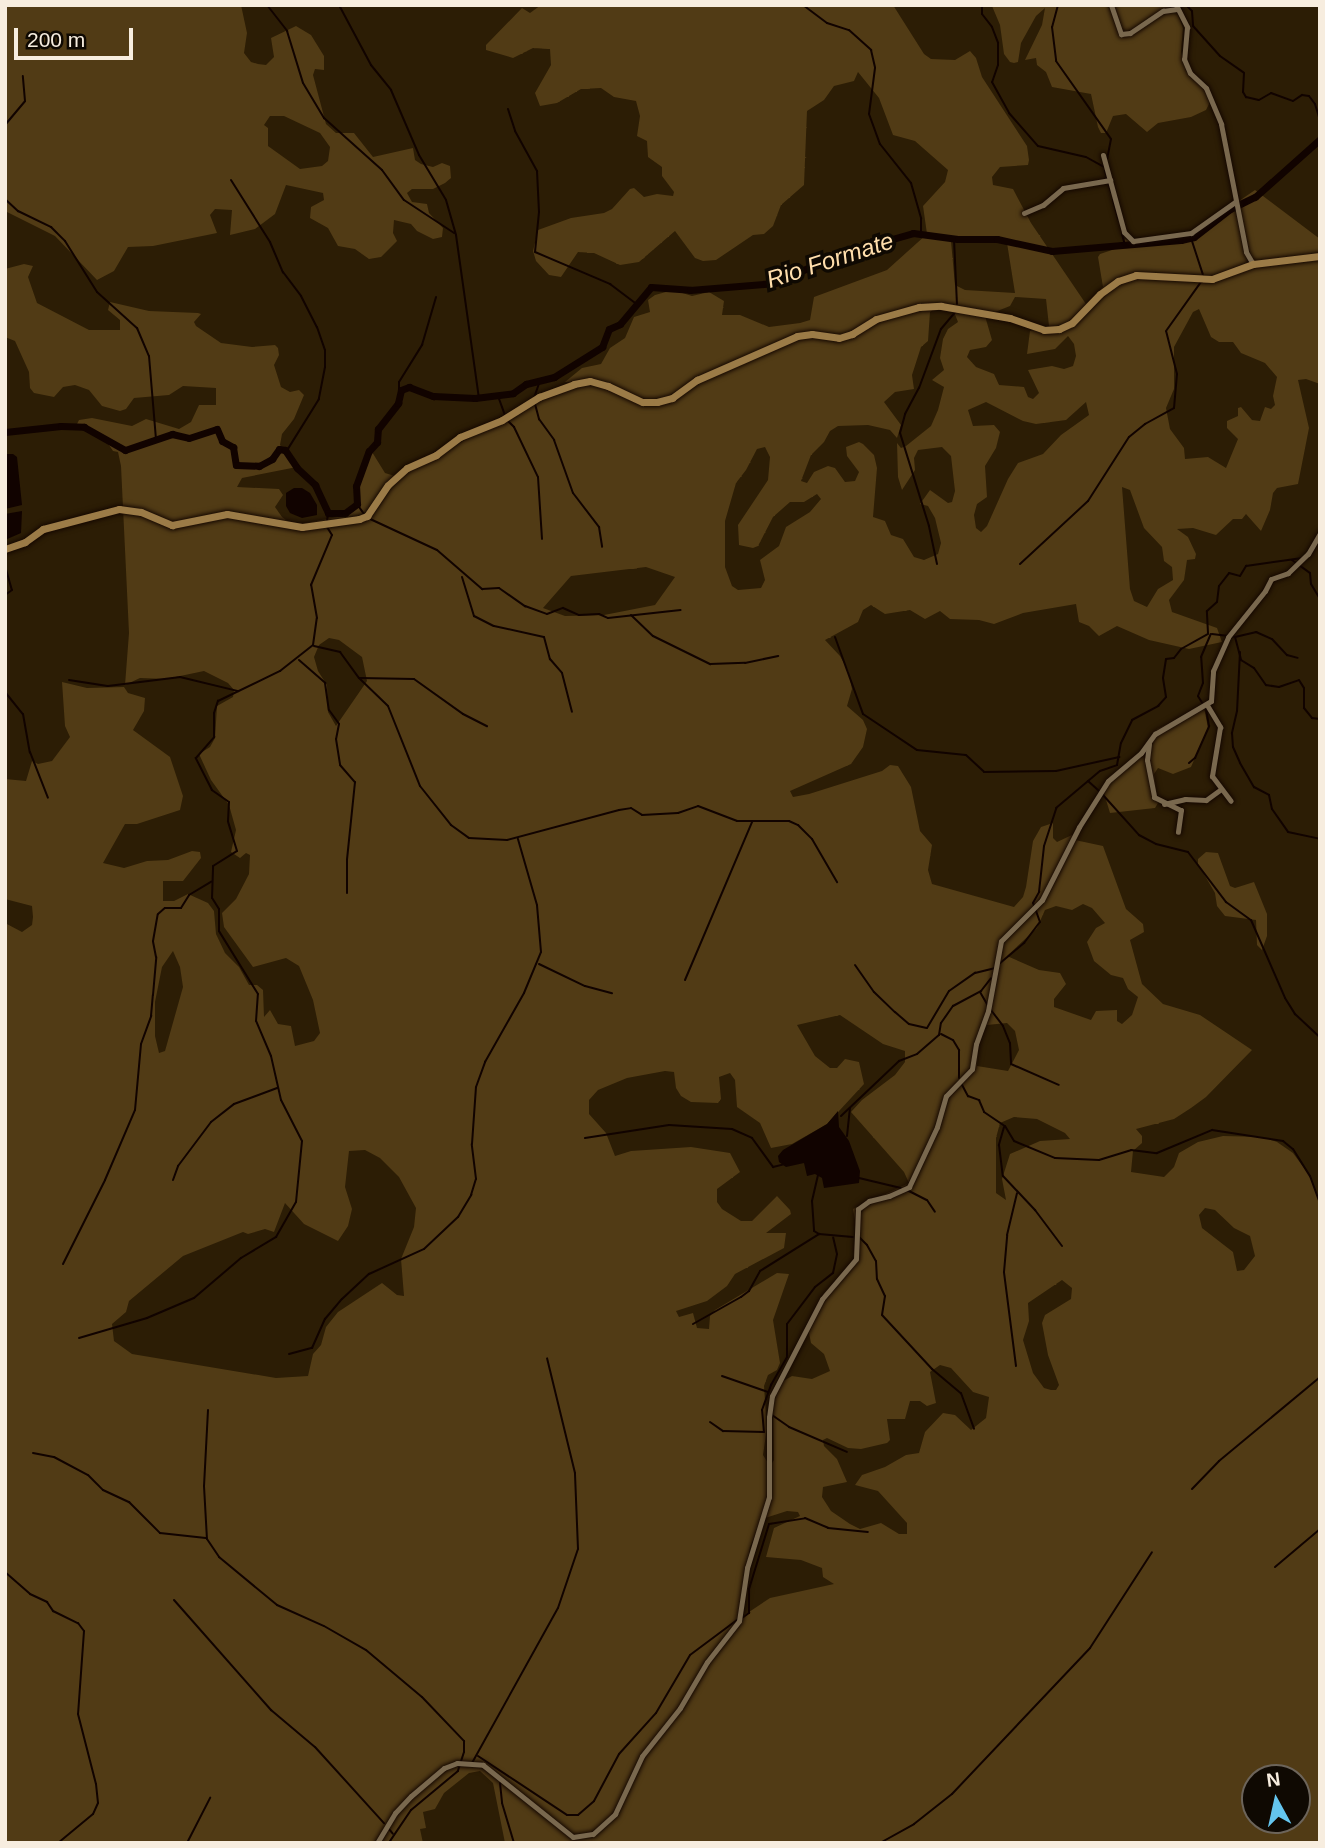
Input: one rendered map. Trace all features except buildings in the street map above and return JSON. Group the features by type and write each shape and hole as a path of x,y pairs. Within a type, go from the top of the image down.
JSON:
{"main road":[{"path":"5,549 25,542 43,529 119,509 141,512 172,525 227,514 302,527 359,519 367,516 388,485 407,468 436,455 460,437 502,420 538,397 574,384 599,383 643,401 657,402 672,398 697,380 797,336 812,334 839,338 852,334 876,319 919,307 941,306 1010,318 1044,330 1059,329 1072,323 1118,281 1136,275 1160,274 1212,279 1253,264 1320,256"}],"street":[{"path":"1111,5 1121,34 1130,33 1163,11 1176,7 1187,27 1184,59 1190,73 1206,88 1222,124 1246,252 1253,264"},
{"path":"1103,155 1124,232 1133,241 1191,233 1235,202"},
{"path":"1024,213 1044,205 1063,188 1110,180"},
{"path":"377,1843 395,1813 425,1784 444,1768 467,1762 483,1765 573,1838 593,1834 615,1814 642,1756 680,1708 707,1662 735,1629 741,1615 747,1568 769,1497 769,1417 772,1396 817,1308 856,1259 858,1209 869,1201 902,1191 912,1183 937,1127 946,1096 972,1069 975,1044 988,1011 1001,941 1042,900 1079,827 1103,787 1141,753 1151,738 1207,705 1214,691 1213,671 1228,637 1272,579 1288,573 1308,554 1320,533"},
{"path":"1207,705 1220,727 1211,772 1220,790 1231,801"},
{"path":"1151,738 1148,770 1154,797 1181,810 1178,832"},
{"path":"1164,804 1185,799 1206,800 1220,790"}],"shaded area":[{"path":"5,5 241,5 247,33 244,53 251,62 266,65 274,57 271,38 296,26 311,35 324,56 324,70 315,69 313,75 326,124 336,133 354,133 373,157 413,148 415,160 421,164 433,167 442,163 450,166 451,178 445,183 433,189 412,189 407,193 412,202 427,204 429,213 443,228 442,237 433,239 417,231 411,224 394,220 393,233 397,241 381,257 369,259 355,249 338,246 328,228 310,218 311,207 324,200 323,193 286,185 275,214 255,229 230,235 232,210 215,209 210,215 217,233 153,246 128,247 114,271 97,280 55,236 5,211","holes":["270,116 284,116 320,133 330,147 328,161 322,166 300,169 268,146 268,128 264,125"]},
{"path":"541,5 893,5 924,54 931,59 955,60 970,51 976,58 982,77 1027,146 1029,160 1028,165 1000,167 992,177 993,185 1013,189 1031,223 1086,304 1103,287 1098,257 1100,254 1121,247 1125,239 1135,243 1194,232 1255,190 1320,239 1320,384 1306,379 1298,380 1309,428 1298,484 1277,488 1273,493 1270,510 1261,531 1246,514 1242,519 1233,519 1216,535 1193,528 1177,529 1188,537 1196,554 1195,559 1187,560 1184,580 1169,600 1172,612 1217,628 1222,642 1189,649 1149,640 1117,626 1099,636 1089,626 1079,622 1076,604 1023,613 994,624 979,620 950,619 940,611 925,619 910,610 885,614 871,605 863,610 858,622 825,640 840,656 848,670 852,689 847,706 863,720 867,729 863,747 851,764 790,791 793,797 809,794 882,771 890,765 898,766 911,787 920,831 932,845 928,870 932,884 1014,907 1023,897 1033,841 1041,827 1053,823 1053,838 1057,842 1072,835 1075,840 1103,846 1126,909 1143,924 1144,932 1130,940 1142,984 1163,1004 1200,1015 1252,1050 1206,1097 1191,1108 1174,1119 1136,1129 1142,1136 1142,1143 1133,1151 1131,1172 1164,1177 1174,1167 1179,1153 1198,1142 1223,1136 1263,1137 1277,1142 1293,1153 1310,1176 1320,1205 1320,1843 505,1843 493,1783 480,1771 469,1773 444,1793 435,1809 423,1812 426,1828 420,1829 423,1843 5,1843 5,923 22,932 32,925 33,917 32,906 5,899 5,779 26,781 32,761 38,764 52,761 70,737 65,726 62,682 87,688 124,687 128,693 145,698 144,711 133,730 170,757 183,796 180,810 137,824 125,824 103,863 124,868 147,861 168,860 192,851 200,852 201,858 183,881 163,881 163,901 174,901 188,894 208,903 214,911 216,934 225,953 239,967 249,985 257,985 263,990 264,1017 270,1010 278,1024 291,1026 295,1046 314,1041 320,1033 313,1000 299,966 286,958 253,967 224,927 222,913 236,899 249,874 250,855 246,853 240,858 231,852 236,830 229,805 211,780 199,754 210,747 215,738 217,706 233,697 234,690 228,683 204,671 166,679 140,678 125,685 129,633 121,466 118,452 113,451 105,439 77,424 79,420 92,418 132,426 146,419 179,429 191,422 199,405 216,405 216,388 183,386 169,395 134,398 126,409 120,411 102,406 89,390 75,385 63,387 54,397 34,393 30,388 29,372 15,341 5,337 5,269 24,264 33,266 28,277 37,303 89,330 120,330 120,320 108,310 110,302 149,311 201,314 194,322 196,326 221,343 252,347 275,345 279,355 274,365 281,387 290,392 299,390 304,395 294,419 282,434 280,445 297,467 242,478 237,487 279,489 283,495 275,507 282,517 290,523 306,523 348,515 354,511 360,499 358,481 366,454 372,452 385,473 398,477 570,382 565,382 582,368 601,364 610,348 625,338 634,317 650,312 648,300 655,295 673,290 692,296 709,292 724,301 722,315 740,315 769,327 810,320 814,297 887,270 927,234 923,206 945,182 948,170 915,141 893,135 879,98 858,72 854,81 834,86 824,100 807,111 804,185 781,205 773,226 764,234 753,235 716,260 703,261 695,258 675,231 639,262 620,265 594,253 578,252 561,277 549,275 536,261 533,251 538,230 571,218 604,213 612,209 630,189 634,188 644,197 657,194 673,196 674,192 662,176 662,167 648,157 647,141 637,136 640,116 636,101 614,97 601,88 581,89 557,103 540,106 535,93 551,65 550,49 533,48 513,58 486,50 486,45 522,8 530,13","holes":["951,241 1007,243 1015,293 965,290 955,285","1015,297 1046,299 1049,326 1030,331 1027,354 1055,349 1068,336 1074,344 1076,356 1073,366 1064,369 1052,366 1028,370 1039,393 1033,399 1028,397 1024,387 999,385 994,374 976,367 967,357 970,350 986,347 992,340 985,316 1010,306","934,309 954,312 958,322 948,329 943,339 940,358 944,370 932,380 944,387 938,410 931,426 906,446 901,448 897,443 898,477 902,490 915,470 914,458 918,450 942,447 951,456 955,491 952,502 948,503 930,490 920,504 928,506 935,518 941,543 938,554 924,560 914,557 903,539 891,535 885,521 873,517 877,468 874,455 863,444 859,442 846,447 847,456 859,472 855,481 845,482 835,468 828,466 814,472 807,483 801,481 811,455 824,442 830,431 838,426 868,425 890,430 897,438 901,425 884,402 895,392 914,389 912,375 921,347 928,341 930,312","1199,309 1211,337 1219,342 1233,342 1241,353 1265,363 1277,377 1273,396 1275,405 1271,409 1265,407 1260,421 1252,420 1241,407 1238,408 1238,416 1227,421 1227,428 1238,439 1226,468 1208,457 1185,459 1184,448 1170,429 1166,408 1174,389 1174,347 1193,312","986,402 1023,421 1036,424 1066,420 1086,402 1089,415 1061,435 1043,454 1018,463 987,526 981,532 976,528 974,515 977,504 987,497 985,466 996,448 1000,432 994,425 973,426 968,410","765,447 770,457 768,480 738,525 739,545 753,548 758,546 773,517 790,502 804,502 817,494 821,499 810,512 786,527 779,546 760,560 765,580 761,588 738,590 732,586 725,567 725,521 736,483 757,449","1122,487 1130,490 1144,528 1162,547 1164,561 1172,567 1173,580 1158,589 1147,607 1134,601 1130,589","646,567 675,577 655,605 604,615 565,616 543,608 571,576","329,638 339,640 362,657 367,681 336,726 328,712 327,685 318,671 314,657 319,645","1083,904 1092,908 1105,923 1096,928 1087,942 1094,961 1111,975 1123,978 1128,989 1138,997 1132,1015 1122,1024 1117,1021 1117,1010 1096,1011 1091,1020 1054,1007 1054,999 1066,984 1060,973 1039,970 1007,956 1037,928 1045,910 1056,906 1072,910","173,951 180,967 183,987 165,1051 159,1053 155,1036 155,1002 162,967","840,1015 883,1044 905,1051 905,1062 895,1075 862,1100 851,1112 904,1172 909,1183 853,1209 856,1225 853,1264 824,1293 808,1328 811,1343 824,1354 830,1371 812,1379 792,1376 778,1384 773,1405 774,1460 770,1466 763,1455 767,1428 764,1386 768,1375 777,1370 780,1363 773,1320 789,1274 777,1273 715,1310 710,1316 709,1329 697,1328 693,1313 679,1317 676,1311 707,1301 727,1286 735,1274 784,1248 786,1233 766,1233 791,1214 790,1210 777,1196 752,1221 741,1221 722,1209 717,1202 717,1189 740,1172 730,1153 691,1147 631,1151 615,1156 606,1133 589,1114 589,1100 598,1090 627,1078 665,1071 674,1072 676,1088 681,1096 691,1102 718,1103 721,1099 719,1077 730,1073 735,1080 737,1107 760,1123 771,1148 792,1144 827,1124 864,1084 859,1062 845,1059 837,1068 830,1068 815,1056 797,1025","1007,1023 1015,1031 1019,1050 1008,1071 977,1066 979,1039 987,1025","1014,1117 1037,1119 1065,1133 1070,1139 1040,1141 1010,1154 1002,1179 1006,1200 996,1193 996,1138 1000,1123","365,1150 380,1158 399,1177 416,1208 414,1227 401,1259 404,1296 397,1295 382,1283 338,1312 326,1327 321,1345 313,1354 308,1376 276,1378 132,1354 114,1341 112,1324 126,1312 129,1301 183,1256 243,1232 248,1234 265,1229 274,1232 285,1203 304,1224 338,1241 348,1226 352,1209 345,1187 349,1151","1205,1208 1215,1210 1234,1228 1250,1236 1255,1256 1244,1270 1237,1271 1233,1252 1202,1228 1199,1215","1062,1280 1072,1288 1071,1299 1045,1315 1042,1323 1048,1355 1059,1385 1056,1390 1044,1388 1033,1373 1023,1340 1029,1321 1028,1303","940,1365 951,1368 973,1392 989,1397 986,1418 971,1430 955,1415 943,1413 925,1432 919,1453 906,1455 885,1467 862,1475 855,1485 878,1491 907,1523 907,1534 899,1534 881,1523 860,1529 831,1511 822,1497 823,1487 847,1482 837,1459 824,1446 823,1440 827,1438 848,1448 861,1449 887,1443 890,1440 887,1419 905,1419 910,1401 920,1401 927,1406 936,1403 930,1372","787,1511 798,1512 800,1516 774,1528 766,1557 801,1560 822,1568 823,1577 834,1584 770,1598 743,1616 742,1598 750,1547 762,1519"]},
{"path":"1174,5 1183,28 1181,52 1186,71 1210,96 1206,110 1191,117 1158,123 1147,132 1126,114 1113,116 1106,133 1101,133 1098,127 1091,94 1052,87 1046,72 1037,65 1036,58 1025,60 1042,25 1045,8 1036,16 1021,43 1018,62 1014,63 1004,54 1000,25 992,6"},
{"path":"5,454 17,457 22,505 5,509"},
{"path":"294,488 302,488 310,493 317,505 317,515 302,518 290,513 286,506 286,493"},
{"path":"22,511 21,533 5,540 5,514"},
{"path":"1204,707 1208,728 1191,767 1173,774 1158,768 1154,774 1158,803 1155,808 1110,813 1104,793 1109,777 1135,758 1157,729"},
{"path":"1206,852 1218,853 1230,886 1235,888 1254,882 1267,914 1267,936 1262,950 1257,945 1256,920 1225,916 1217,906 1215,893 1198,864 1198,859"},
{"path":"838,1111 839,1127 849,1141 860,1171 859,1183 824,1188 822,1178 815,1174 807,1176 804,1163 786,1167 779,1162 778,1156 783,1150 827,1124"}],"waterway":[{"path":"267,5 287,31 303,83 324,118 382,170 404,200 454,233"},
{"path":"339,5 371,65 391,90 419,155 446,200 456,235 479,398"},
{"path":"803,5 827,23 849,30 871,50 875,68 869,114 880,144 911,183 921,219 921,235"},
{"path":"982,5 982,14 992,27 998,43 998,65 992,82 1009,113 1038,146 1086,157 1104,167"},
{"path":"1058,5 1052,27 1056,61 1111,139 1107,159"},
{"path":"1186,5 1192,11 1193,26 1220,56 1244,73 1243,92 1246,97 1259,100 1271,93 1293,101 1302,95 1309,96 1315,104 1320,120"},
{"path":"5,125 25,101 23,76"},
{"path":"508,109 515,131 537,171 539,212 535,252 610,284 637,304"},
{"name":"Rio Formate","path":"5,432 61,426 84,427 125,450 172,434 189,438 217,429 222,441 233,447 236,465 259,466 272,459 279,449 285,450 297,468 315,485 328,513 345,513 357,504 356,486 369,451 377,442 378,429 398,403 401,390 409,387 433,396 475,398 513,393 526,384 554,377 602,347 609,329 620,324 651,287 690,290 775,283 836,255 913,233 958,239 997,239 1052,251 1181,240 1194,237 1230,209 1255,197 1320,139"},
{"path":"1105,171 1111,192"},
{"path":"231,180 270,242 283,272 301,296 325,350 319,399 286,452"},
{"path":"5,199 18,211 51,227 65,241 97,292 137,328 149,356 156,440"},
{"path":"1113,200 1118,219"},
{"path":"1122,234 1125,245"},
{"path":"1191,238 1203,274"},
{"path":"954,239 957,304"},
{"path":"1020,564 1088,501 1129,437 1145,424 1174,408 1177,374 1166,331 1201,282"},
{"path":"399,392 399,382 422,345 436,297"},
{"path":"937,564 929,526 900,433 905,414 919,388 941,329 957,310"},
{"path":"534,398 540,381"},
{"path":"498,396 505,415"},
{"path":"535,404 539,419 554,440 573,493 599,527 602,547"},
{"path":"507,420 514,427 538,477 542,539"},
{"path":"357,504 364,514"},
{"path":"327,521 328,513"},
{"path":"368,518 437,550 482,589 499,588 525,606 547,614 563,608 579,615 599,614 608,618 681,610"},
{"path":"79,1338 147,1318 194,1298 241,1258 276,1237 296,1202 302,1141 281,1100 271,1056 256,1021 258,994 219,931 219,909 212,898 213,866 237,851 228,821 229,802 212,790 196,758 214,737 214,713 218,701 280,671 313,645 317,618 311,585 332,535 327,527"},
{"path":"1208,633 1207,611 1217,602 1219,586 1229,573 1240,576 1246,566 1302,558"},
{"path":"1292,560 1310,573 1311,584 1320,599"},
{"path":"5,566 12,590 5,595"},
{"path":"462,577 474,616 494,626 544,637 550,659 562,673 572,712"},
{"path":"631,615 653,636 710,664 745,663 778,656"},
{"path":"1212,634 1235,637 1256,632 1272,639 1287,655 1298,658"},
{"path":"999,964 1024,943 1040,922 1033,903 1039,892 1044,846 1056,808 1100,771 1117,765 1121,743 1132,720 1158,706 1166,697 1163,678 1166,659 1174,658 1181,649 1208,634"},
{"path":"1189,763 1195,758 1209,726 1206,709 1198,696 1203,683 1201,657 1211,634"},
{"path":"835,637 863,714 917,750 966,755 984,772 1056,771 1119,757"},
{"path":"1235,637 1241,660 1254,668 1266,685 1279,687 1299,680 1304,688 1304,708 1312,718 1320,719"},
{"path":"314,646 340,652 359,678 388,706 420,786 451,825 469,838 507,840 631,808 642,815 678,813 698,806 737,821 789,821 798,825 812,839 837,882"},
{"path":"1240,652 1233,747 1254,787 1269,795 1272,809 1288,832 1320,839"},
{"path":"299,660 325,683 329,710 339,724 336,739 340,765 355,782 347,860 347,893"},
{"path":"69,680 108,686 180,677 238,691"},
{"path":"360,678 414,679 463,714 487,726"},
{"path":"5,692 23,714 30,752 48,798"},
{"path":"1088,781 1099,791"},
{"path":"1103,795 1139,835 1156,844 1188,852 1226,902 1251,920 1285,998 1295,1014 1320,1037"},
{"path":"685,980 752,822"},
{"path":"289,1354 312,1348 325,1319 342,1299 369,1274 424,1249 458,1217 471,1195 476,1179 472,1144 476,1087 485,1062 524,993 541,952 537,905 518,839"},
{"path":"63,1264 105,1180 135,1110 141,1044 151,1016 156,957 153,941 158,914 165,908 181,908 189,895 211,882"},
{"path":"539,964 585,986 612,993"},
{"path":"855,965 874,992 895,1012 909,1024 927,1028 949,991 975,973 995,968"},
{"path":"841,1116 899,1061 917,1054 939,1035 941,1023 953,1006 981,991 991,978"},
{"path":"980,992 988,1006"},
{"path":"991,1010 1003,1026 1010,1043 1011,1064 1059,1085"},
{"path":"941,1034 953,1040 959,1050 959,1078"},
{"path":"961,1083 968,1096 979,1100 984,1112 1005,1126 1014,1141 1055,1158 1099,1160 1131,1150 1157,1153 1212,1130 1283,1141 1293,1149 1310,1176 1320,1203"},
{"path":"173,1180 178,1166 211,1122 234,1104 277,1088"},
{"path":"847,1136 850,1108"},
{"path":"585,1138 669,1125 732,1129 752,1138 773,1167 785,1164"},
{"path":"1004,1127 999,1145 1003,1176 1035,1210 1062,1246"},
{"path":"818,1175 812,1201 814,1231 819,1234"},
{"path":"859,1178 901,1188"},
{"path":"907,1190 927,1200 935,1212"},
{"path":"1016,1366 1004,1272 1007,1235 1017,1193"},
{"path":"693,1324 741,1297 749,1291 760,1271 819,1234 853,1237"},
{"path":"710,1422 723,1431 764,1432 762,1410 771,1385 787,1357 787,1324 815,1287 833,1273 837,1254 833,1237"},
{"path":"859,1237 876,1261 877,1279 885,1296 882,1315 932,1369 961,1393 974,1429"},
{"path":"472,1763 558,1608 578,1549 575,1473 547,1358"},
{"path":"722,1376 768,1392"},
{"path":"1192,1489 1219,1461 1320,1377"},
{"path":"208,1410 204,1486 207,1539 219,1557 277,1605 324,1626 366,1650 422,1697 464,1741 464,1752 458,1771 411,1810 389,1843"},
{"path":"772,1415 789,1427 847,1452"},
{"path":"33,1453 54,1457 88,1475 103,1490 129,1502 160,1533 206,1538"},
{"path":"742,1618 749,1613 749,1589 769,1524 805,1518 828,1528 868,1532"},
{"path":"1275,1567 1320,1529"},
{"path":"880,1843 914,1824 952,1794 1090,1648 1152,1552"},
{"path":"5,1572 30,1594 47,1602 53,1611 78,1623 84,1631 78,1714 96,1784 98,1803 93,1814 58,1843"},
{"path":"174,1600 271,1710 315,1747 384,1823"},
{"path":"478,1756 567,1815 578,1815 594,1801 619,1754 656,1713 690,1655 737,1620"},
{"path":"500,1783 502,1803 514,1843"},
{"path":"187,1843 210,1798"},
{"path":"389,1829 393,1834"}]}
